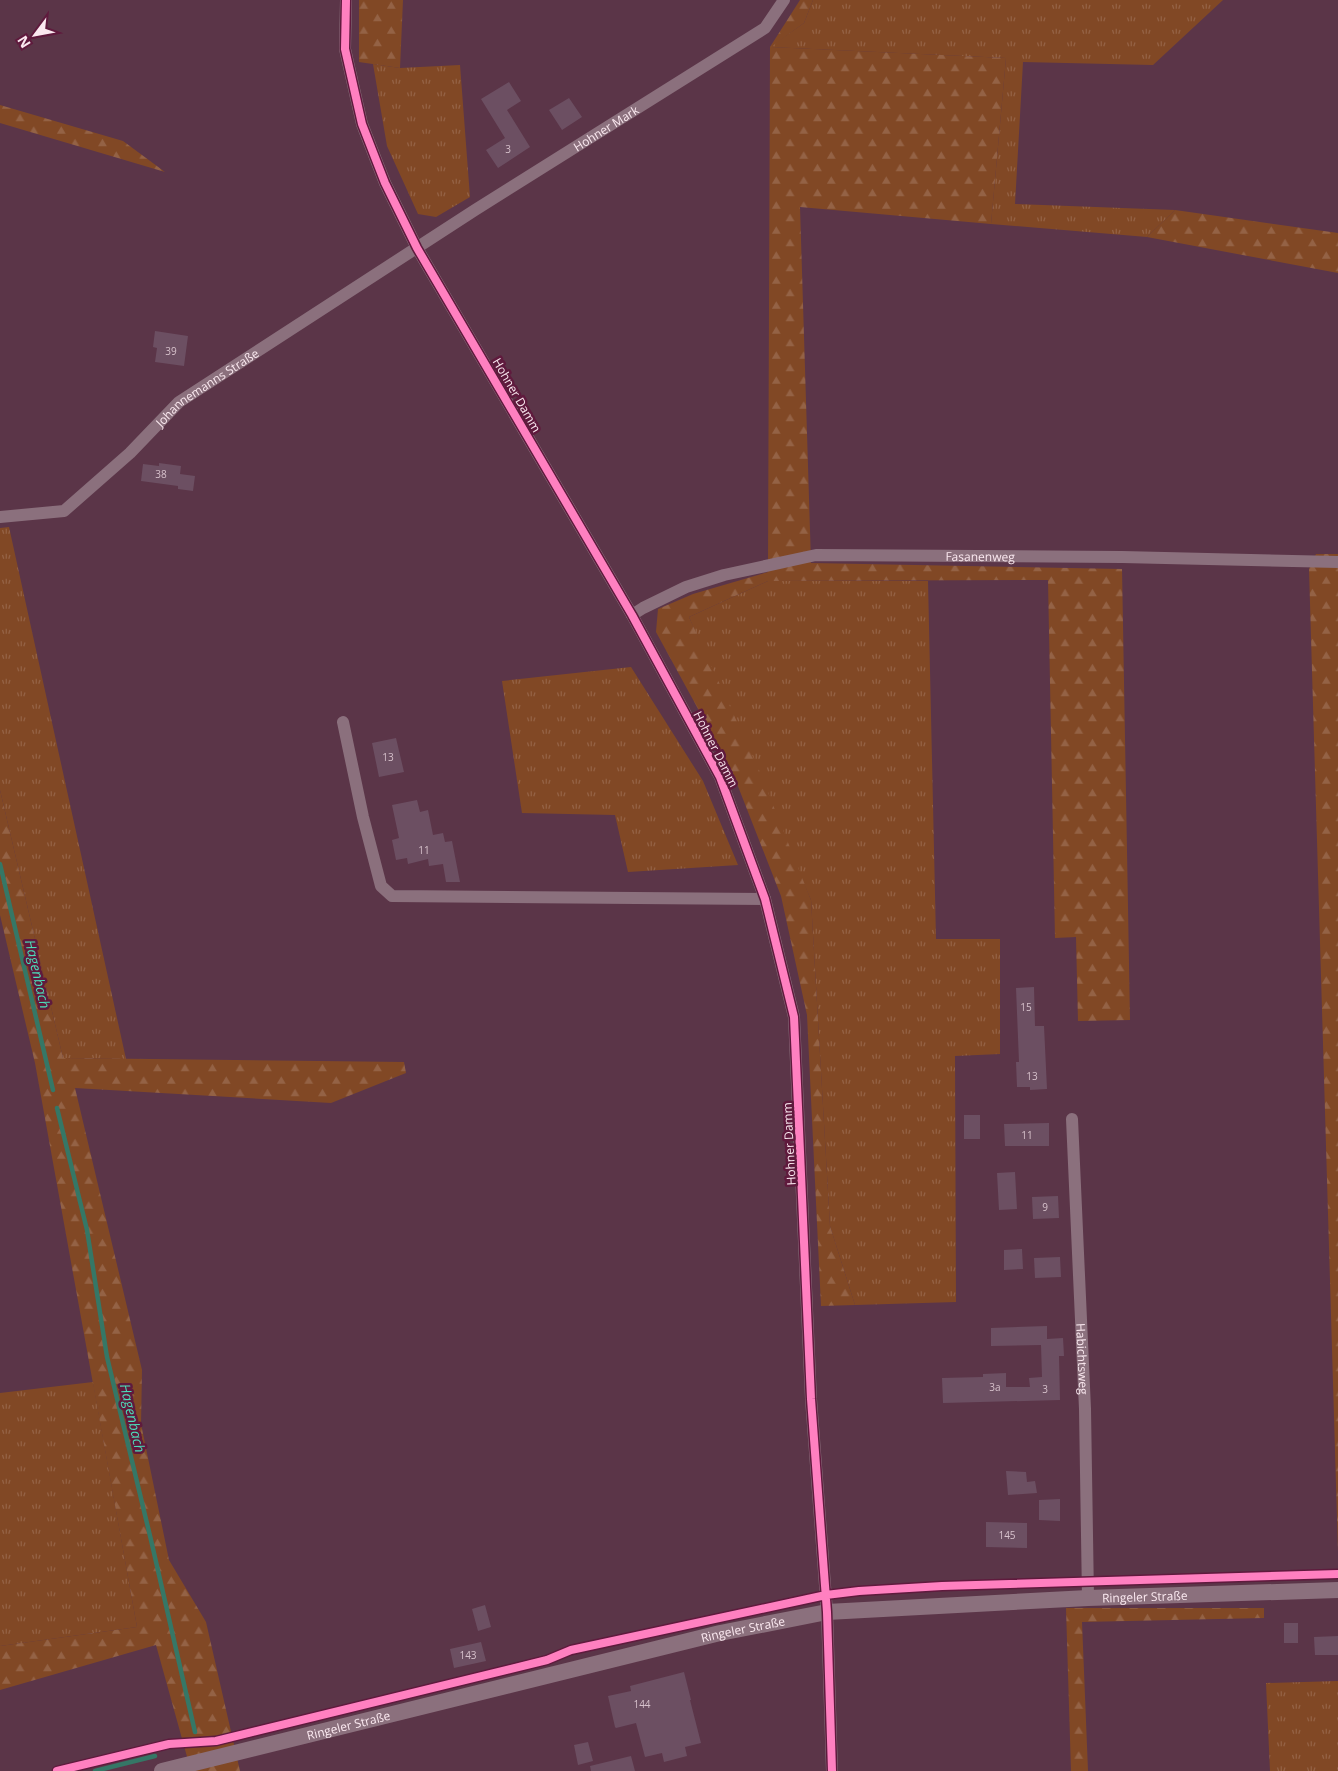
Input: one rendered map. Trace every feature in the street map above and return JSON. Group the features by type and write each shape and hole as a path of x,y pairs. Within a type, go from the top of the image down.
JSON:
{"street":[{"name":"Hohner Damm","path":"346,0 345,48 362,124 385,184 417,248 632,615 720,777 765,899 794,1017 811,1399 827,1612 832,1771"},
{"name":"Hohner Mark","path":"417,248 765,28 784,0"},
{"name":"Johannemanns Straße","path":"0,517 64,511 130,453 179,402 417,248"},
{"name":"Fasanenweg","path":"632,615 686,588 724,575 816,556 1112,557 1338,562"},
{"path":"343,722 363,817 381,886 392,896 765,899"},
{"name":"Habichtsweg","path":"1072,1119 1085,1409 1088,1598"},
{"name":"Ringeler Straße","path":"162,1771 720,1633 827,1612 1088,1598 1338,1590"}],"green space":[{"path":"359,0 403,0 400,68 359,62"},
{"path":"800,0 813,0 804,23 771,47 1006,58 991,224 800,207 811,563 1122,569 1130,1020 1078,1021 1076,937 1055,938 1048,580 768,581 689,617 759,770 811,900 830,1226 855,1305 821,1306 807,1015 781,896 732,771 656,632 658,609 693,594 768,572 770,47"},
{"path":"813,0 1223,0 1153,65 1023,62 1015,204 1175,210 1147,237 991,224 1006,58 770,47 804,23"},
{"path":"373,64 400,68 460,65 470,197 436,217 418,214 387,146"},
{"path":"0,105 123,141 165,172 0,123"},
{"path":"1175,210 1338,233 1338,273 1147,237"},
{"path":"9,527 126,1059 63,1058 0,790 0,528"},
{"path":"1316,554 1338,554 1338,1552 1309,569"},
{"path":"768,581 928,581 936,939 1000,939 1000,1054 955,1056 956,1302 855,1305 830,1226 811,900 689,617"},
{"path":"631,667 703,781 738,865 628,872 615,815 522,813 502,681"},
{"path":"0,790 63,1058 404,1062 406,1073 331,1103 75,1088 142,1370 141,1424 169,1560 206,1622 240,1771 191,1771 156,1645 0,1690 0,1646 137,1627 35,1063 0,915"},
{"path":"93,1382 137,1627 0,1646 0,1393"},
{"path":"1066,1608 1264,1608 1264,1618 1082,1622 1088,1771 1071,1771"},
{"path":"1338,1681 1338,1771 1270,1771 1266,1683"}],"building":[{"path":"509,82 521,101 507,110 530,147 498,168 486,150 505,138 481,99"},
{"path":"569,98 582,117 562,130 549,110"},
{"path":"155,331 188,336 184,366 155,362 157,348 153,347"},
{"path":"159,463 181,466 180,474 195,476 193,491 178,489 178,486 141,481 143,464 159,466"},
{"path":"396,738 404,772 379,777 372,743"},
{"path":"417,800 420,812 428,810 433,835 443,833 445,842 452,841 460,882 446,882 443,864 429,866 428,859 408,864 407,858 396,860 392,840 399,838 392,805"},
{"path":"1034,987 1035,1026 1044,1026 1047,1089 1030,1090 1030,1087 1017,1087 1016,1062 1019,1062 1016,988"},
{"path":"964,1115 980,1115 980,1139 964,1139"},
{"path":"1049,1123 1049,1146 1005,1146 1004,1124"},
{"path":"1015,1172 1017,1209 999,1210 997,1173"},
{"path":"1058,1196 1059,1218 1033,1219 1032,1197"},
{"path":"1022,1249 1023,1269 1004,1270 1004,1250"},
{"path":"1060,1257 1061,1277 1035,1278 1034,1258"},
{"path":"1047,1326 1047,1339 1063,1338 1064,1356 1059,1356 1060,1400 943,1403 942,1378 983,1377 983,1374 1006,1373 1006,1387 1030,1387 1029,1378 1042,1377 1041,1345 991,1346 991,1328"},
{"path":"1006,1471 1026,1472 1027,1482 1035,1481 1037,1493 1008,1495"},
{"path":"1060,1499 1060,1521 1039,1520 1039,1500"},
{"path":"986,1522 1027,1523 1027,1548 986,1547"},
{"path":"485,1605 491,1627 478,1631 472,1609"},
{"path":"1284,1623 1298,1623 1298,1643 1284,1643"},
{"path":"1338,1636 1338,1655 1315,1655 1314,1637"},
{"path":"481,1642 486,1661 454,1668 450,1649"},
{"path":"684,1672 701,1743 685,1747 687,1756 664,1762 662,1753 645,1757 636,1723 615,1727 608,1696 631,1691 630,1686"},
{"path":"588,1742 593,1761 578,1765 574,1745"},
{"path":"631,1756 635,1771 591,1771 590,1766"}],"waterway":[{"name":"Hagenbach","path":"0,864 53,1090"},
{"name":"Hagenbach","path":"57,1108 87,1230 107,1357 195,1732"},
{"path":"95,1771 155,1756"}],"cycle path":[{"path":"346,0 345,49 362,124 385,183 417,248 632,615 720,777 765,899 794,1017 811,1399 827,1612 832,1771"},
{"path":"57,1771 169,1744 216,1741 547,1660 571,1650 826,1595 942,1586 1338,1574"}]}
